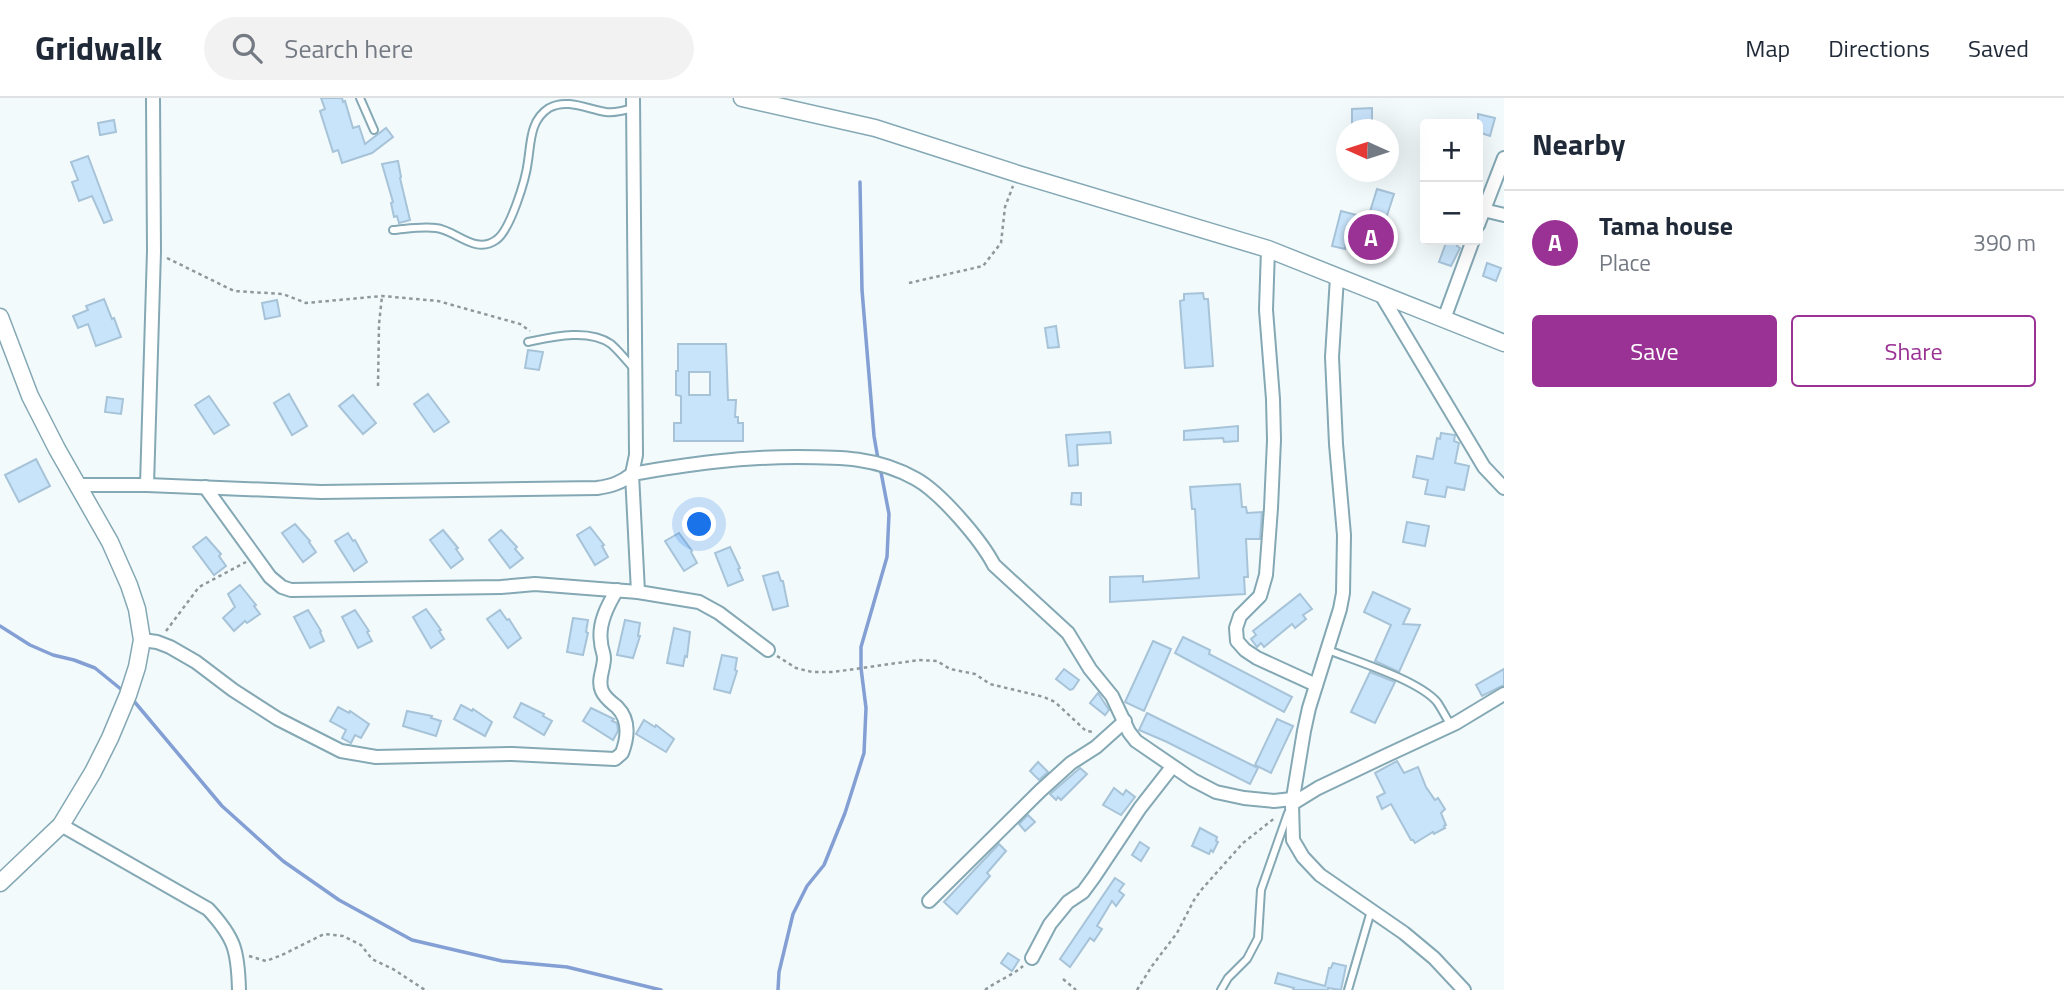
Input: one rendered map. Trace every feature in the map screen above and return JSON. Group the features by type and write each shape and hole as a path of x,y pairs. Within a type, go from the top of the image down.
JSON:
{"street":[{"path":"147,485 155,251 153,98"},
{"path":"742,98 875,128 1268,249 1504,343"},
{"path":"633,103 636,456 632,474 638,592"},
{"path":"1504,158 1483,210 1504,215"},
{"path":"1444,319 1470,245"},
{"path":"1268,249 1266,310 1274,440 1266,575 1260,596 1240,616 1236,628 1237,641 1257,658 1316,685"},
{"path":"1337,277 1332,357 1344,535 1343,581 1340,609 1304,730 1292,802 1293,839 1303,857 1320,875 1372,909 1434,958 1464,990"},
{"path":"1380,293 1485,467 1504,488"},
{"path":"0,317 30,396 110,541 149,641 195,662 278,719 341,751 376,757 512,754 615,759 622,753 627,730 625,718 600,687 604,656 600,631 604,615 617,590"},
{"path":"79,485 321,492 597,488 616,485 632,474 697,463 765,457 859,458 918,480 970,530 994,565 1068,633 1090,669 1112,696 1136,741 1216,792 1244,798 1292,802 1451,725 1504,694"},
{"path":"205,487 275,583 291,590 501,587 535,584 638,592 699,602 719,613 768,650"},
{"path":"1,882 61,825 110,738 149,641"},
{"path":"929,901 1071,762 1097,747 1125,721"},
{"path":"1032,958 1050,924 1068,902 1083,892 1172,766"},
{"path":"61,825 208,909 226,928 234,944 239,990"}],"lane":[{"path":"360,98 374,130"},
{"path":"393,230 433,227 444,229 474,244 484,245 496,241 505,232 511,219 528,164 532,131 539,116 550,107 565,103 605,112 619,112 633,103"},
{"path":"528,342 590,336 600,338 636,370"},
{"path":"1327,650 1406,682 1427,694 1437,703 1451,725"},
{"path":"1221,990 1228,978 1247,959 1258,938 1261,890 1292,802"},
{"path":"1348,990 1372,909"}],"path":[{"path":"909,283 983,266 1001,243 1005,207 1018,174"},
{"path":"155,251 234,291 283,294 306,303 382,296 438,301 520,324 543,339"},
{"path":"377,386 382,296"},
{"path":"149,641 200,587 255,558"},
{"path":"768,650 796,668 812,671 833,672 919,660 937,661 950,669 975,674 990,684 1055,702 1086,731 1112,733"},
{"path":"1137,990 1177,933 1202,889 1243,843 1292,802"},
{"path":"234,944 247,955 266,961 324,934 343,936 361,945 372,959 425,990"},
{"path":"985,990 1004,976 1015,973 1032,958"},
{"path":"1063,979 1076,990"}],"building":[{"path":"321,98 342,98 343,102 345,101 353,128 359,126 365,144 386,128 393,137 372,153 342,163 338,150 333,152 320,111 325,109"},
{"path":"1372,108 1372,119 1352,119 1352,109"},
{"path":"1478,114 1495,118 1490,136 1483,134 1483,119 1478,119"},
{"path":"114,120 116,132 100,135 98,123"},
{"path":"88,156 112,220 104,223 92,196 79,201 72,182 78,180 71,162"},
{"path":"398,161 410,220 399,223 397,216 394,217 393,202 382,164"},
{"path":"1377,189 1394,194 1375,252 1346,244 1345,249 1332,246 1341,211 1368,218"},
{"path":"1445,245 1458,245 1460,248 1451,266 1439,262"},
{"path":"1487,263 1501,268 1496,281 1483,276"},
{"path":"1203,293 1204,299 1208,299 1213,366 1185,368 1180,301 1184,300 1184,294"},
{"path":"104,299 121,337 96,346 88,324 78,328 73,316 88,310 86,306"},
{"path":"277,300 280,316 265,319 262,303"},
{"path":"1056,326 1059,347 1048,348 1045,328"},
{"path":"678,344 726,344 728,400 736,400 735,417 738,417 738,423 743,423 743,441 674,441 674,423 681,423 681,396 676,395","holes":["689,372 710,372 710,395 689,395"]},
{"path":"528,350 543,352 539,370 525,368"},
{"path":"289,394 307,426 292,435 274,403"},
{"path":"428,394 449,422 434,432 414,404"},
{"path":"353,395 376,423 363,434 339,406"},
{"path":"209,396 229,425 214,434 195,405"},
{"path":"107,397 123,399 121,414 105,412"},
{"path":"1238,426 1238,441 1224,442 1223,438 1184,440 1184,431"},
{"path":"1110,432 1111,443 1077,445 1078,465 1069,466 1066,435"},
{"path":"1441,433 1455,435 1454,441 1459,443 1455,463 1469,466 1464,490 1447,487 1445,497 1425,494 1428,480 1413,477 1417,456 1433,459 1437,438 1440,439"},
{"path":"36,459 50,486 19,502 5,475"},
{"path":"1240,484 1242,507 1246,507 1247,513 1262,512 1260,539 1246,539 1248,577 1244,577 1245,594 1110,602 1110,577 1143,576 1143,582 1199,578 1195,509 1192,509 1190,487"},
{"path":"1072,493 1081,493 1081,505 1071,504"},
{"path":"1407,522 1429,526 1425,546 1403,542"},
{"path":"295,524 316,552 303,562 282,533"},
{"path":"590,527 604,545 602,546 608,557 595,565 577,535"},
{"path":"443,530 458,548 456,549 463,559 451,568 430,540"},
{"path":"501,530 523,558 510,568 489,540"},
{"path":"348,533 367,562 354,571 335,541"},
{"path":"679,533 697,563 684,571 665,541"},
{"path":"206,537 221,554 219,556 226,566 214,575 193,547"},
{"path":"730,547 743,580 728,586 715,553"},
{"path":"778,572 783,581 788,606 773,610 763,576"},
{"path":"240,585 260,614 247,623 245,621 234,631 223,618 235,607 228,594"},
{"path":"1373,592 1410,609 1403,624 1420,625 1399,672 1375,661 1391,625 1364,612"},
{"path":"1300,594 1312,609 1303,615 1306,619 1295,628 1292,624 1264,647 1261,643 1257,647 1251,639 1256,635 1253,631"},
{"path":"426,609 444,639 431,648 413,617"},
{"path":"308,610 324,641 310,648 294,617"},
{"path":"355,610 369,631 367,632 372,641 358,648 342,617"},
{"path":"500,610 521,638 508,648 487,619"},
{"path":"573,618 588,620 583,655 567,652"},
{"path":"625,620 640,623 640,636 633,658 617,655"},
{"path":"674,628 690,632 687,657 685,656 683,666 667,663"},
{"path":"1183,637 1210,650 1209,654 1292,697 1284,712 1175,653"},
{"path":"1153,641 1171,649 1144,711 1125,702"},
{"path":"722,655 737,658 737,671 730,693 714,689"},
{"path":"1064,669 1079,680 1073,689 1070,690 1056,679"},
{"path":"1504,669 1504,685 1482,696 1476,685"},
{"path":"1370,672 1395,682 1375,723 1351,712"},
{"path":"1098,693 1109,710 1105,715 1090,703"},
{"path":"521,703 552,721 544,735 514,717"},
{"path":"461,705 472,711 473,709 492,722 485,736 454,719"},
{"path":"338,707 349,713 350,711 369,724 361,738 355,735 351,743 342,738 346,730 330,721"},
{"path":"591,708 617,723 618,731 613,740 583,721"},
{"path":"407,711 432,716 431,718 441,721 436,736 403,726"},
{"path":"1147,713 1258,768 1250,784 1139,730"},
{"path":"1277,719 1293,726 1271,773 1255,765"},
{"path":"644,720 655,727 656,725 674,739 666,752 636,734"},
{"path":"1397,761 1404,773 1418,767 1426,787 1445,809 1441,813 1445,828 1415,843 1391,804 1382,809 1377,797 1385,793 1375,773"},
{"path":"1038,762 1048,772 1039,780 1030,771"},
{"path":"1080,768 1087,774 1061,800 1058,797 1056,800 1050,794"},
{"path":"1114,788 1123,795 1126,790 1135,797 1121,815 1103,805"},
{"path":"1028,815 1035,822 1025,831 1019,824"},
{"path":"1200,828 1217,837 1218,842 1209,854 1192,846"},
{"path":"1140,842 1149,848 1141,861 1132,855"},
{"path":"999,844 1006,851 987,873 990,876 957,914 944,902"},
{"path":"1115,878 1124,884 1119,891 1124,895 1116,906 1112,901 1097,926 1102,929 1094,941 1090,938 1070,967 1060,959"},
{"path":"1008,953 1019,960 1012,971 1001,963"},
{"path":"1333,963 1346,966 1341,990 1293,990 1294,988 1275,983 1278,973 1325,986 1329,968"}],"waterway":[{"path":"860,182 862,290 878,459"},
{"path":"778,990 779,972 793,914 807,886 824,865 845,813 864,753 866,708 861,647 887,557 889,514 880,467"},
{"path":"0,626 30,645 95,668 122,690"},
{"path":"133,700 222,806 283,861 339,900 412,940 502,961 567,967 661,990"}],"place":[{"name":"Tama house","path":"1371,237"}]}
